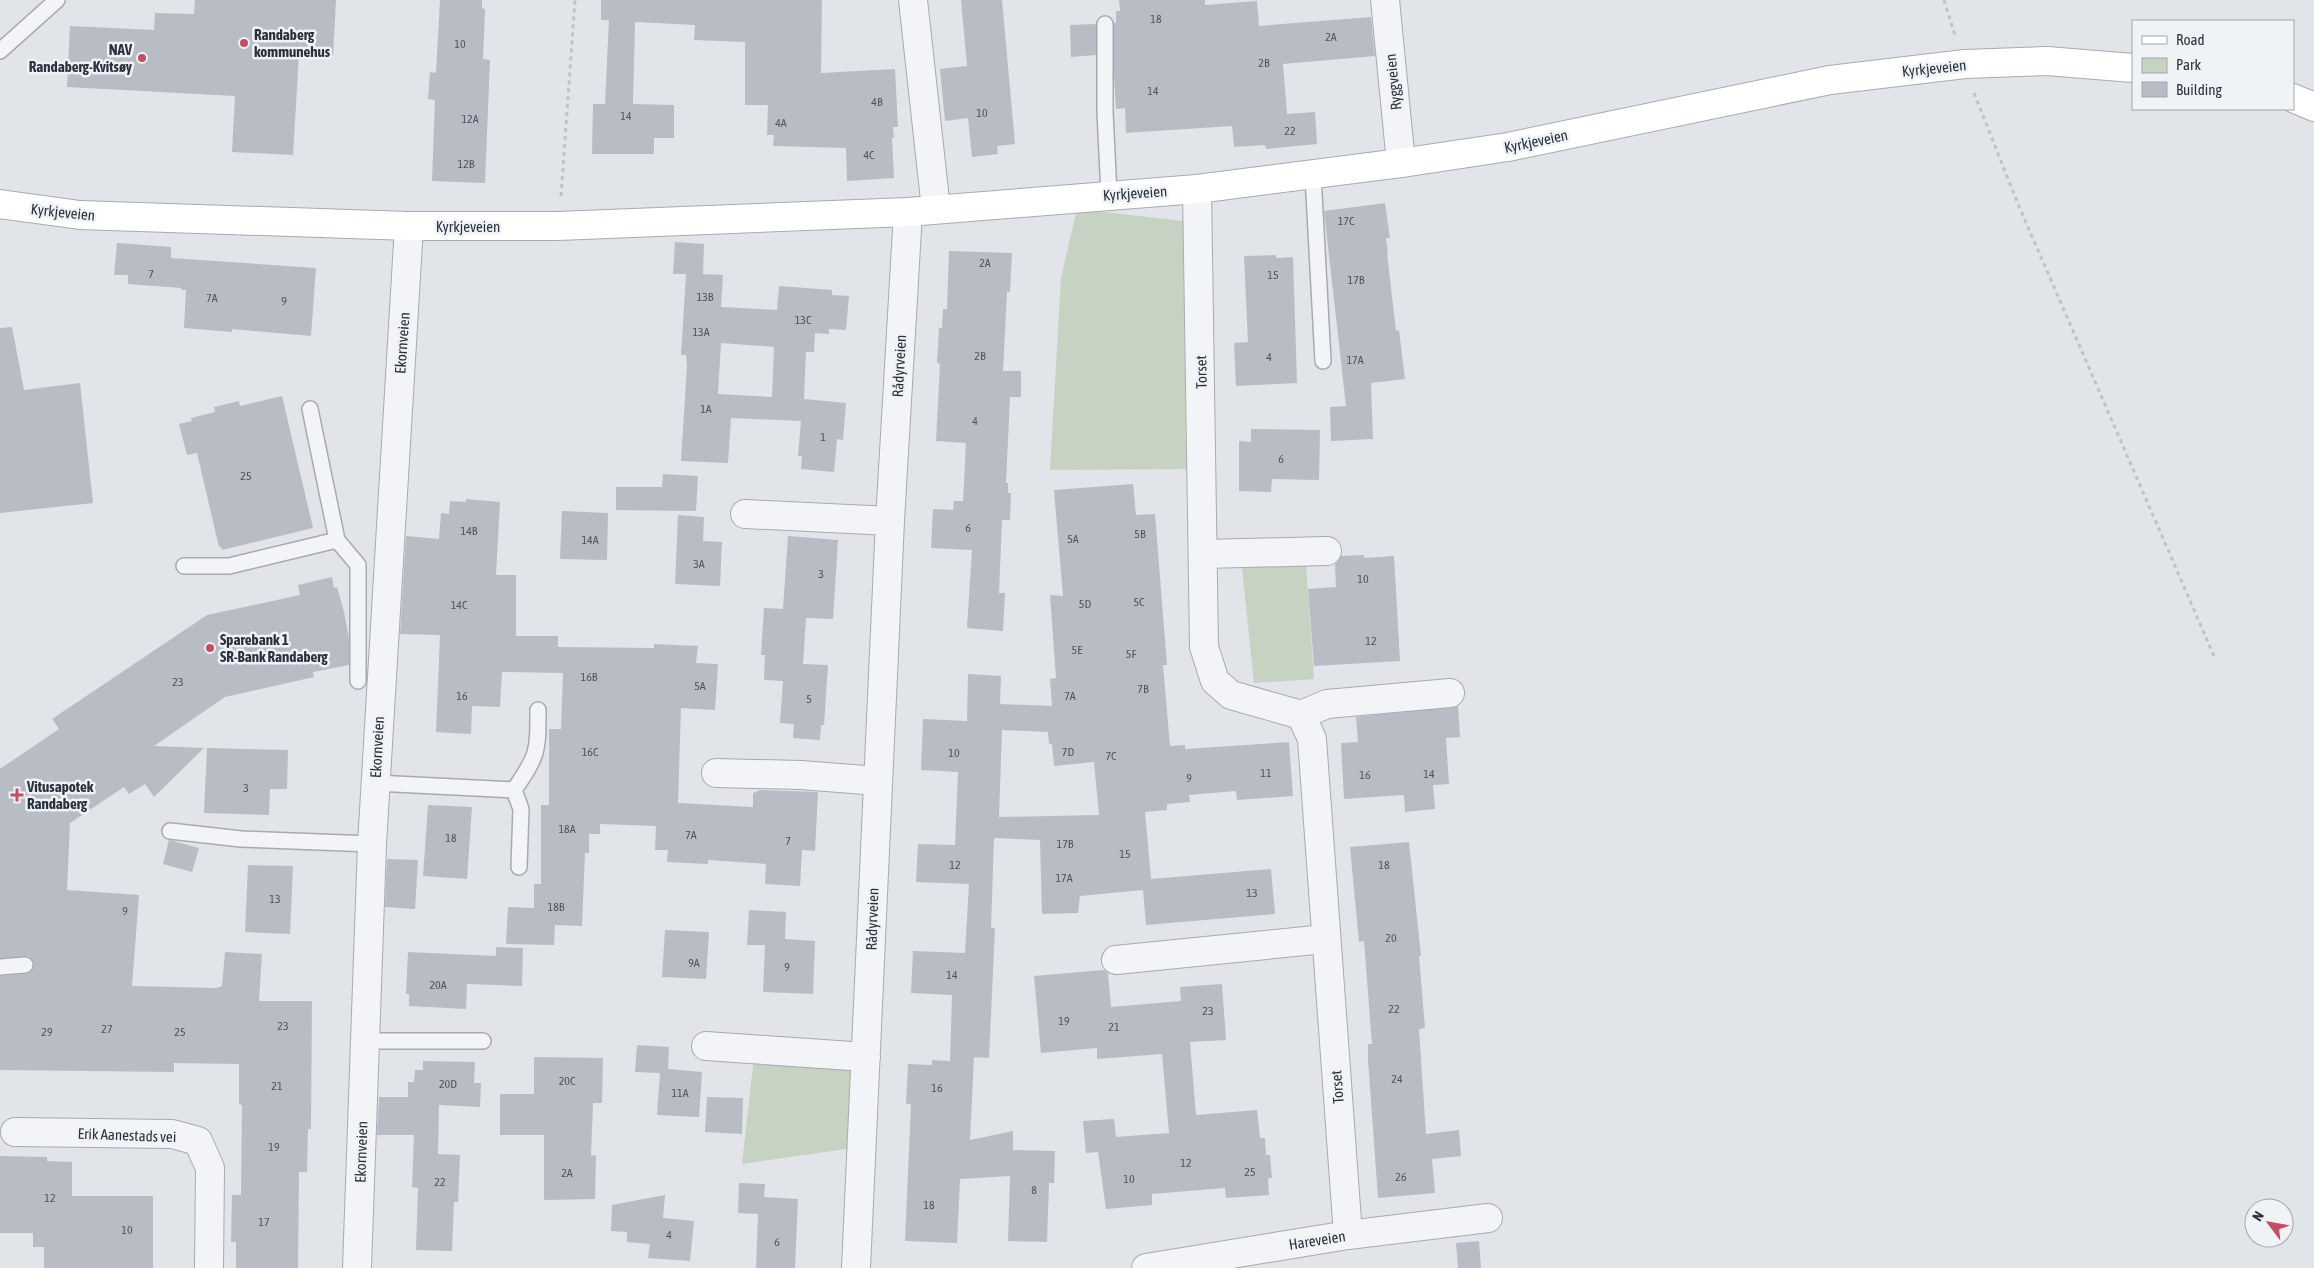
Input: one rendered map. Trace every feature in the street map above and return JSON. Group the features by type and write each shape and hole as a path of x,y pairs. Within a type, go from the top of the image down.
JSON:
{"street":[{"path":"913,0 936,208"},
{"name":"Ryggveien","path":"1385,0 1401,163"},
{"name":"Kyrkjeveien","path":"0,204 80,215 409,226 558,226 908,212 936,208 1197,189 1401,163 1508,147 1830,80 1964,64 2047,60 2132,68"},
{"path":"2294,98 2314,107"},
{"name":"Torset","path":"1197,189 1204,647 1214,681 1231,695 1301,714 1312,739 1325,939 1348,1235"},
{"name":"Rådyrveien","path":"856,1268 890,521 908,212"},
{"name":"Ekornveien","path":"357,1268 375,783 409,226"},
{"path":"745,514 890,521"},
{"path":"1204,554 1327,551"},
{"path":"1301,714 1326,704 1450,693"},
{"path":"716,773 801,775 878,781"},
{"path":"1116,960 1325,939"},
{"path":"706,1046 866,1057"},
{"name":"Erik Aanestads vei","path":"15,1132 172,1134 198,1140 210,1168 209,1268"},
{"name":"Hareveien","path":"1146,1268 1348,1235 1488,1218"}],"lane":[{"path":"0,51 56,0"},
{"path":"1105,24 1105,112 1109,195"},
{"path":"1313,175 1323,361"},
{"path":"310,409 337,540 358,565 358,680"},
{"path":"184,566 229,566 337,540"},
{"path":"514,790 537,752 538,710"},
{"path":"375,783 514,790"},
{"path":"514,790 521,809 519,867"},
{"path":"170,831 241,840 372,844"},
{"path":"0,967 25,965"},
{"path":"366,1040 483,1041"}],"path":[{"path":"558,226 575,0"},
{"path":"1944,0 1964,64 2018,204 2214,656"}],"green space":[{"path":"1077,209 1183,221 1186,469 1050,470 1061,278"},
{"path":"1306,564 1314,679 1254,683 1242,568"},
{"path":"755,1048 852,1060 853,1148 742,1164"}],"building":[{"path":"195,0 336,0 333,56 299,54 293,155 232,152 235,96 67,87 70,26 154,30 155,13 194,14"},
{"path":"440,0 482,0 482,8 485,9 483,59 490,60 485,183 432,181 435,100 428,99 430,72 436,73"},
{"path":"601,0 822,0 821,73 895,69 898,127 893,127 894,138 892,138 894,178 847,181 846,148 773,146 774,135 767,135 768,105 745,105 745,42 694,40 695,25 635,22 633,104 674,105 674,138 654,138 654,154 592,154 593,104 605,104 609,20 601,20"},
{"path":"961,0 1002,0 1015,144 997,146 998,154 972,157 968,118 945,121 940,69 967,66"},
{"path":"1119,0 1205,0 1205,5 1257,1 1259,26 1371,17 1375,56 1283,64 1287,114 1315,112 1317,144 1266,149 1265,145 1234,147 1232,126 1126,133 1125,108 1116,109 1114,77 1114,23 1116,23 1116,11 1120,11"},
{"path":"1096,24 1096,55 1071,57 1070,25"},
{"path":"1385,203 1390,238 1386,238 1387,253 1396,331 1399,330 1405,379 1371,383 1373,439 1331,441 1330,407 1346,406 1324,211"},
{"path":"675,242 704,244 703,274 723,275 721,307 777,310 779,286 832,290 832,295 849,296 846,330 829,329 829,334 815,333 814,352 806,352 804,399 846,403 843,440 837,439 834,472 801,469 802,456 798,456 801,421 731,418 728,463 681,461 687,366 686,355 681,355 686,274 673,274","holes":["721,343 774,347 772,397 718,394"]},
{"path":"117,243 171,247 171,258 316,268 311,336 232,329 232,332 184,328 186,290 128,284 128,275 114,275"},
{"path":"949,251 1012,253 1010,292 1007,292 1003,371 1021,371 1021,397 1010,397 1006,483 1008,483 1008,493 1011,493 1010,520 1002,520 999,593 1005,593 1003,631 967,628 972,550 931,548 933,509 953,510 954,501 963,501 966,443 936,441 940,364 937,363 939,328 942,328 943,309 947,309"},
{"path":"1276,255 1276,258 1293,257 1297,383 1236,386 1234,343 1248,342 1244,256"},
{"path":"12,327 24,390 80,383 93,503 0,513 0,328"},
{"path":"282,396 313,528 222,550 219,547 197,453 187,455 179,424 192,421 191,418 215,412 214,407 239,401 240,406"},
{"path":"1251,429 1320,430 1319,480 1272,479 1271,492 1239,491 1239,441 1251,442"},
{"path":"663,474 698,476 696,511 616,510 616,487 662,487"},
{"path":"1133,484 1136,515 1155,514 1167,665 1163,665 1170,746 1185,745 1185,749 1289,742 1293,796 1237,800 1236,791 1189,795 1190,802 1167,804 1167,810 1145,812 1151,879 1271,869 1275,914 1146,925 1143,890 1080,896 1078,913 1042,914 1040,840 994,838 991,928 995,928 989,1058 974,1057 970,1140 1013,1131 1013,1150 1055,1151 1054,1183 1049,1183 1047,1242 1008,1241 1010,1176 960,1179 957,1243 905,1241 911,1104 906,1104 908,1064 932,1065 932,1060 950,1061 952,995 911,993 913,951 965,953 969,884 916,882 918,844 955,845 958,772 921,770 923,719 967,721 968,674 1001,676 1000,704 1052,706 1050,679 1056,678 1050,595 1063,596 1054,490","holes":["1002,730 1048,732 1049,744 1052,744 1054,766 1094,762 1099,815 999,817"]},
{"path":"466,499 500,502 496,575 516,575 516,636 558,636 558,647 654,648 654,644 698,646 696,663 718,664 715,710 681,708 678,803 753,807 753,793 760,790 818,792 815,851 802,850 800,886 765,884 766,864 708,860 708,864 667,862 668,850 655,850 656,826 600,824 600,834 589,834 589,853 585,853 582,926 555,925 554,945 506,944 508,907 534,908 534,884 541,884 541,805 549,805 549,729 561,729 563,673 502,672 500,707 472,706 471,734 436,732 440,635 400,634 406,536 439,539 441,513 449,514 450,501 466,502"},
{"path":"562,511 608,513 607,560 560,559"},
{"path":"678,515 704,517 703,541 722,542 720,586 675,584"},
{"path":"788,536 838,540 833,619 806,618 803,664 828,665 824,725 821,725 820,740 793,738 794,724 780,723 783,681 764,680 765,655 761,655 764,608 783,609"},
{"path":"1364,555 1364,558 1394,556 1400,661 1314,666 1308,589 1336,587 1335,565 1341,556"},
{"path":"332,577 334,588 337,587 344,612 349,638 349,665 313,672 314,677 225,697 154,746 204,748 154,797 145,784 129,794 124,787 70,823 67,890 139,895 132,986 216,988 222,986 225,952 262,954 259,1001 312,1001 311,1129 308,1129 307,1172 299,1172 298,1268 236,1268 236,1242 231,1242 232,1195 241,1195 242,1105 239,1104 239,1064 174,1063 174,1072 0,1070 0,976 26,974 31,972 34,965 29,956 0,958 0,769 59,729 52,719 207,615 300,595 298,585"},
{"path":"1458,706 1460,737 1446,738 1449,784 1433,785 1435,809 1405,812 1404,795 1344,799 1341,743 1358,742 1356,717"},
{"path":"207,748 288,750 287,789 270,789 269,815 204,813"},
{"path":"428,805 472,807 467,879 423,876"},
{"path":"169,840 199,848 192,872 163,864"},
{"path":"1409,842 1421,956 1419,956 1425,1028 1419,1029 1426,1134 1459,1130 1461,1156 1432,1159 1435,1193 1378,1198 1368,1060 1368,1044 1372,1044 1364,941 1359,942 1350,847"},
{"path":"387,859 418,860 415,909 385,907"},
{"path":"248,865 293,866 290,934 245,932"},
{"path":"749,910 786,912 785,939 815,941 813,994 763,992 765,945 747,945"},
{"path":"665,930 709,932 706,979 662,977"},
{"path":"496,947 523,948 522,986 467,984 466,1009 409,1006 409,994 406,994 408,952 496,956"},
{"path":"1104,970 1108,973 1111,1007 1181,1001 1180,987 1222,984 1226,1040 1190,1042 1196,1115 1257,1110 1260,1138 1265,1138 1266,1155 1270,1155 1272,1178 1268,1178 1269,1195 1226,1198 1225,1188 1152,1194 1152,1205 1106,1209 1098,1152 1086,1153 1083,1121 1114,1119 1116,1137 1169,1133 1162,1054 1097,1059 1097,1048 1041,1053 1034,976"},
{"path":"637,1045 669,1047 668,1069 702,1072 699,1117 657,1115 660,1073 635,1072"},
{"path":"534,1057 603,1058 602,1103 593,1103 591,1156 596,1155 595,1199 544,1200 544,1135 500,1135 500,1094 534,1094"},
{"path":"423,1061 475,1062 474,1083 481,1083 480,1107 439,1105 438,1154 460,1155 458,1202 454,1202 452,1251 416,1250 418,1188 412,1187 414,1135 377,1135 379,1097 408,1097 408,1082 414,1082 415,1070 423,1070"},
{"path":"707,1097 743,1098 742,1134 705,1132"},
{"path":"0,1156 47,1157 47,1161 72,1162 72,1196 153,1196 153,1268 44,1268 44,1247 33,1247 33,1233 0,1233"},
{"path":"739,1183 765,1184 764,1197 798,1199 795,1268 756,1268 758,1214 738,1213"},
{"path":"665,1195 663,1218 694,1221 690,1261 648,1258 650,1244 627,1242 627,1232 611,1231 612,1205"},
{"path":"1479,1241 1481,1268 1458,1268 1456,1243"}],"place":[{"name":"Randaberg kommunehus","path":"244,43"},
{"name":"NAV Randaberg-Kvitsøy","path":"142,58"},
{"name":"Sparebank 1 SR-Bank Randaberg","path":"210,648"},
{"name":"Vitusapotek Randaberg","path":"17,795"}]}
